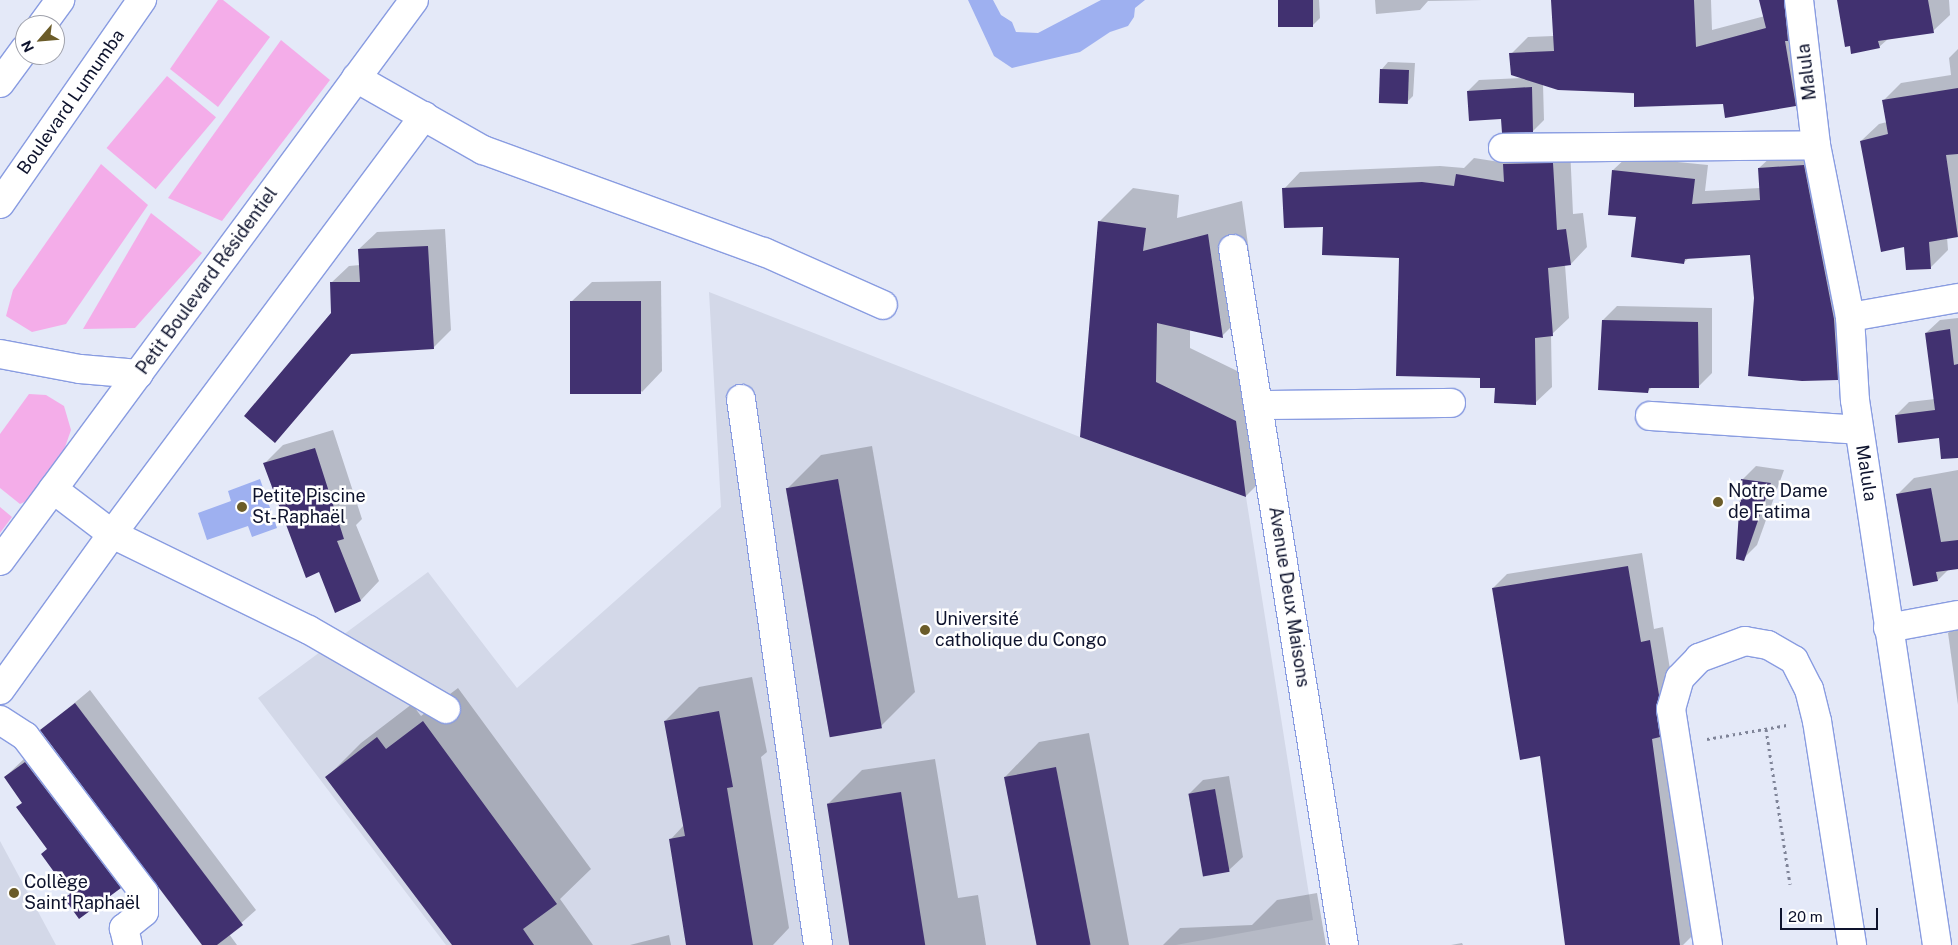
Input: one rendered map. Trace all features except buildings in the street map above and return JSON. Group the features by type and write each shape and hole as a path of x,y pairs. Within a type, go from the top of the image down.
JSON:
{"main road":[{"path":"49,15 60,0"},
{"name":"Boulevard Lumumba","path":"0,204 142,0"},
{"name":"Petit Boulevard Résidentiel","path":"0,561 414,0"},
{"name":"Malula","path":"1799,0 1816,145 1850,317 1859,430 1937,945"},
{"path":"0,84 15,63"},
{"path":"356,78 483,150 764,252 883,305"},
{"path":"0,690 112,534 424,116"},
{"path":"1503,148 1816,145"},
{"name":"Avenue Deux Maisons","path":"1234,249 1344,945"},
{"path":"1850,317 1958,298"},
{"path":"0,354 80,369 138,374"},
{"path":"741,399 818,945"},
{"path":"1260,405 1451,403"},
{"path":"1650,416 1859,430"},
{"path":"53,489 112,534 309,630 446,709"},
{"path":"1888,628 1958,615"},
{"path":"1708,945 1671,709 1680,678 1699,658 1745,640 1768,645 1794,660 1809,689 1817,720 1852,945"},
{"path":"0,720 24,736 144,893 144,912 124,928 128,945"}],"path":[{"path":"1677,744 1817,720"},
{"path":"1766,729 1790,884"}],"shaded area":[{"path":"218,0 223,0 270,37 218,107 170,69"},
{"path":"281,40 330,80 222,221 168,198"},
{"path":"167,76 216,117 156,189 107,148"},
{"path":"101,164 148,205 66,324 32,332 6,316 13,290"},
{"path":"151,213 202,253 135,328 83,329"},
{"name":"Université catholique du Congo","path":"709,292 1080,437 1246,497 1313,920 1176,945 446,945 258,698 428,572 517,688 721,507"},
{"path":"29,394 46,395 64,406 71,430 64,450 29,500 20,504 0,488 0,434"},
{"path":"0,507 12,517 0,533"},
{"name":"Collège Saint Raphaël","path":"0,841 56,945 0,945"}],"water":[{"path":"968,0 993,0 1001,15 1012,22 1016,32 1038,33 1101,0 1145,0 1135,8 1134,17 1128,26 1110,32 1080,52 1012,68 994,56"},
{"name":"Petite Piscine St-Raphaël","path":"260,479 277,528 252,537 248,526 207,540 198,513 231,501 228,491"}],"place":[{"name":"Notre Dame de Fatima","path":"1718,502"},
{"name":"Petite Piscine St-Raphaël","path":"242,507"},
{"name":"Université catholique du Congo","path":"925,630"},
{"name":"Collège Saint Raphaël","path":"14,893"}]}
